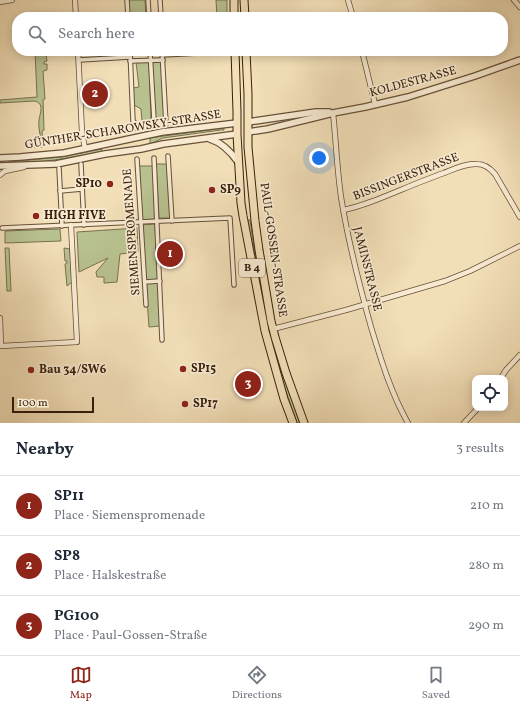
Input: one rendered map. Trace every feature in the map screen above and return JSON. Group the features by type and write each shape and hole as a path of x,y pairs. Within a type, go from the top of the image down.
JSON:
{"main road":[{"path":"234,0 234,12"},
{"path":"244,0 245,12"},
{"name":"PAUL-GOSSEN-STRASSE","path":"235,56 236,134 241,203 265,331 284,399 293,423"},
{"name":"PAUL-GOSSEN-STRASSE","path":"246,56 248,147 259,250 273,329 286,373 304,423"},
{"name":"GÜNTHER-SCHAROWSKY-STRASSE","path":"237,123 248,122"},
{"name":"KOLDESTRASSE","path":"236,134 248,132"},
{"path":"245,225 247,220 250,218 255,221"}],"street":[{"path":"0,2 12,0"},
{"path":"76,0 76,12"},
{"path":"127,0 128,12"},
{"path":"148,0 149,12"},
{"path":"160,0 160,12"},
{"path":"348,0 352,12"},
{"path":"514,0 520,7"},
{"path":"78,56 82,132 85,149"},
{"path":"150,56 154,120 152,126"},
{"path":"162,56 166,124"},
{"path":"363,56 375,104"},
{"path":"78,60 130,57 133,121 135,123 135,128"},
{"path":"130,62 163,60"},
{"name":"KOLDESTRASSE","path":"248,132 304,121 410,96 475,76 520,60"},
{"name":"KOLDESTRASSE","path":"248,122 316,112 333,113"},
{"name":"JAMINSTRASSE","path":"333,113 337,158 351,247 365,304 384,370 397,402 408,423"},
{"name":"GÜNTHER-SCHAROWSKY-STRASSE","path":"0,158 51,154 85,149 162,132 237,123"},
{"name":"GÜNTHER-SCHAROWSKY-STRASSE","path":"0,166 56,164 163,144 236,134"},
{"name":"GÜNTHER-SCHAROWSKY-STRASSE","path":"208,139 213,140 223,146 238,162"},
{"path":"105,154 105,147 112,142"},
{"path":"168,156 172,221"},
{"name":"SIEMENSPROMENADE","path":"154,158 162,340"},
{"name":"SIEMENSPROMENADE","path":"137,159 146,305"},
{"path":"81,164 84,225"},
{"name":"BISSINGERSTRASSE","path":"344,210 367,203 451,170 476,164 490,168 495,174 520,217"},
{"path":"0,175 5,171 27,166"},
{"path":"59,168 62,226"},
{"path":"60,191 82,189"},
{"path":"2,228 230,218 234,285"},
{"path":"0,318 1,346 77,342 71,225"},
{"path":"273,329 445,281 470,271 520,246"},
{"path":"145,282 160,281"},
{"path":"503,375 520,354"},
{"path":"464,423 475,411"}],"green space":[{"path":"129,0 145,0 146,12 130,12"},
{"path":"216,0 227,0 227,12 217,12"},
{"path":"35,56 46,56 47,61 44,62 44,64 47,64 47,70 43,71 45,99 43,100 43,147 34,147 39,144 41,140 39,125 41,109 40,104 34,101 0,103 0,100 37,97"},
{"path":"162,61 165,120 155,120 152,62"},
{"path":"136,62 149,62 151,120 142,121 141,109 134,105 133,88 139,87"},
{"path":"224,128 224,130 163,138 150,144 150,138"},
{"path":"102,149 101,152 66,158 32,163 8,164 8,162 61,157"},
{"path":"156,164 167,164 170,218 159,218"},
{"path":"139,166 153,166 155,219 142,220"},
{"path":"248,220 250,220 257,268 286,383 300,423 297,423 271,341 259,289 247,223"},
{"path":"155,224 160,326 149,327 142,225"},
{"path":"137,228 138,252 120,254 117,282 104,283 104,277 97,277 96,272 108,258 79,272 77,232"},
{"path":"60,229 61,241 5,243 5,231"},
{"path":"5,248 9,248 11,291 7,291"},
{"path":"64,248 70,249 72,282 67,286 65,264 67,261 65,261"}],"place":[{"name":"SP8","path":"95,94"},
{"name":"SP10","path":"110,184"},
{"name":"SP9","path":"212,190"},
{"name":"HIGH FIVE","path":"36,216"},
{"name":"SP11","path":"170,254"},
{"name":"SP15","path":"183,369"},
{"name":"Bau 34/SW6","path":"31,370"},
{"name":"PG100","path":"248,384"},
{"name":"SP17","path":"185,404"}]}
